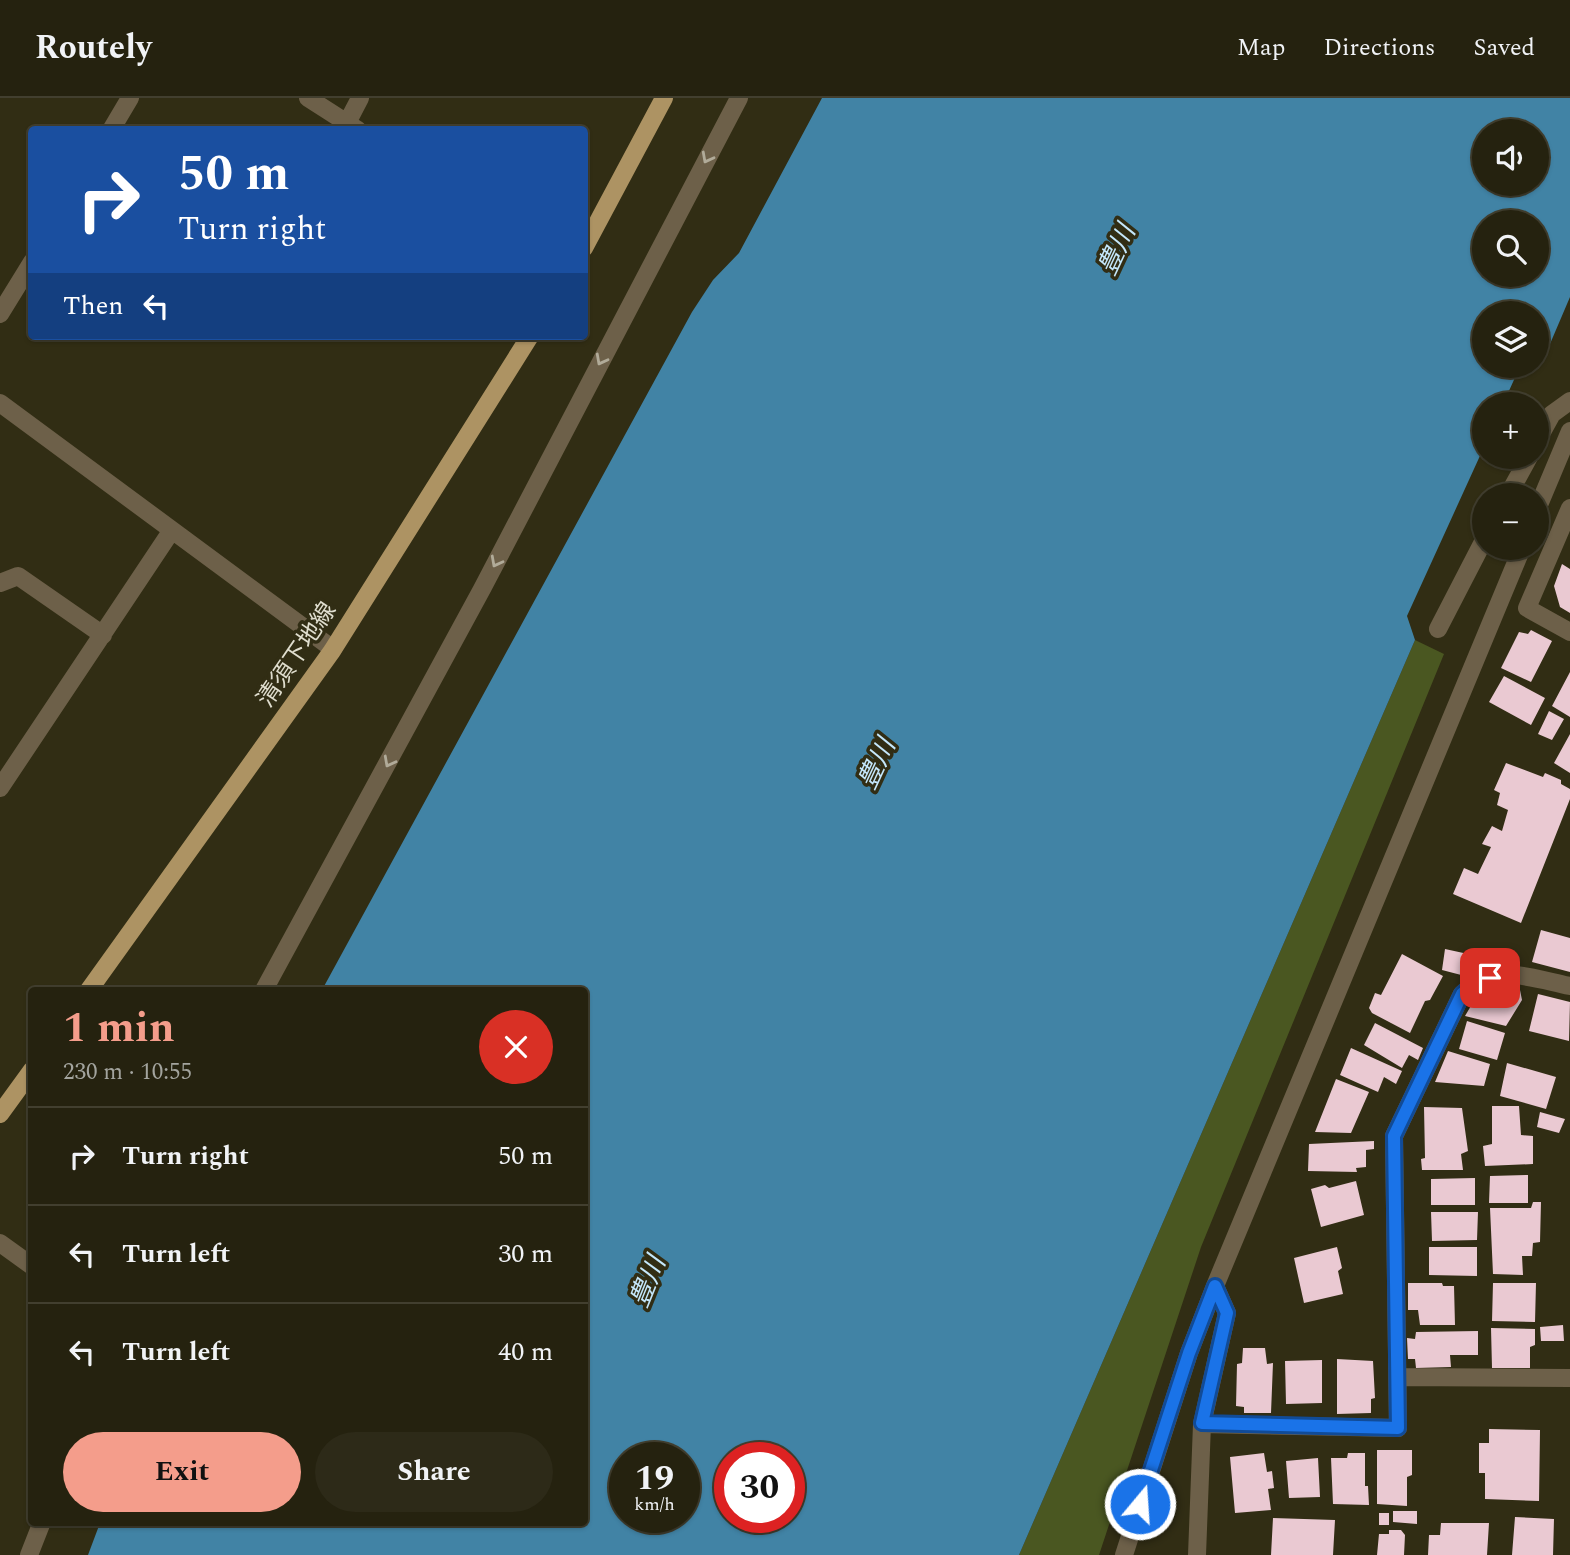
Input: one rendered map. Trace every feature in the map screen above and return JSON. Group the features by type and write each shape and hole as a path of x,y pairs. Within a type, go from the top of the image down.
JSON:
{"main road":[{"path":"588,240 664,98"},
{"name":"清須下地線","path":"91,987 333,649 527,340"},
{"path":"0,1114 28,1076"}],"street":[{"path":"113,126 130,98"},
{"path":"308,98 352,126 360,98"},
{"path":"266,987 482,589 739,98"},
{"path":"0,314 28,268"},
{"path":"1549,419 1552,414 1570,401"},
{"path":"0,403 333,649"},
{"path":"1548,483 1570,430"},
{"path":"1570,508 1527,608 1570,632"},
{"path":"0,788 172,530"},
{"path":"1438,629 1474,560"},
{"path":"1124,1555 1189,1353 1215,1286 1517,560"},
{"path":"0,583 18,576 103,635"},
{"path":"1202,1423 1398,1428 1394,1136 1462,994 1475,982 1505,973 1570,986"},
{"path":"0,1243 28,1263"},
{"path":"1197,1555 1202,1423 1227,1313 1215,1286"},
{"path":"1398,1377 1570,1378"},
{"path":"29,1555 40,1526"}],"green space":[{"path":"1415,640 1444,654 1201,1247 1099,1555 1019,1555"}],"water":[{"name":"豊川","path":"822,98 1570,98 1570,297 1549,346 1549,301 1472,301 1472,378 1515,378 1508,392 1472,392 1474,469 1407,616 1415,640 1019,1555 88,1555 99,1526 588,1526 588,987 324,987 692,312 713,280 739,253"}],"building":[{"path":"1562,564 1570,569 1570,613 1560,607 1554,586"},
{"path":"1531,630 1552,641 1531,682 1501,668 1519,632 1528,634"},
{"path":"1570,672 1570,717 1552,706"},
{"path":"1504,676 1545,698 1531,725 1489,702"},
{"path":"1549,711 1564,719 1552,740 1538,734"},
{"path":"1570,734 1570,773 1554,763"},
{"path":"1506,763 1543,777 1545,773 1561,780 1561,784 1570,789 1570,799 1521,923 1453,894 1464,868 1478,874 1491,847 1482,844 1492,826 1502,831 1508,810 1497,805 1500,793 1494,790"},
{"path":"1541,930 1570,938 1570,972 1532,962"},
{"path":"1445,949 1468,954 1465,976 1442,970"},
{"path":"1402,954 1443,976 1430,1000 1425,1001 1410,1033 1372,1013 1369,1008 1375,993 1381,995"},
{"path":"1503,985 1520,990 1522,1000 1506,1026 1465,1016 1475,999"},
{"path":"1538,994 1570,1002 1569,1041 1529,1031"},
{"path":"1467,1021 1505,1033 1497,1060 1459,1049"},
{"path":"1375,1023 1423,1048 1418,1060 1409,1055 1402,1068 1364,1045"},
{"path":"1351,1048 1402,1071 1396,1084 1384,1077 1378,1092 1340,1075"},
{"path":"1448,1051 1490,1064 1484,1086 1435,1082"},
{"path":"1507,1063 1556,1077 1546,1109 1500,1096"},
{"path":"1336,1079 1369,1092 1351,1133 1315,1132"},
{"path":"1492,1106 1519,1106 1521,1135 1533,1136 1533,1164 1485,1166 1483,1146 1492,1144"},
{"path":"1424,1107 1462,1108 1468,1151 1461,1154 1463,1170 1422,1170 1421,1159 1425,1158"},
{"path":"1540,1112 1565,1119 1559,1133 1537,1127"},
{"path":"1374,1141 1374,1149 1366,1150 1366,1167 1356,1168 1357,1172 1308,1171 1309,1144"},
{"path":"1528,1175 1528,1203 1489,1203 1490,1176"},
{"path":"1475,1178 1475,1205 1431,1205 1431,1179"},
{"path":"1356,1181 1364,1215 1321,1227 1311,1189 1325,1185 1329,1188"},
{"path":"1533,1202 1541,1202 1540,1242 1533,1243 1532,1256 1522,1256 1523,1275 1493,1274 1490,1208 1531,1208"},
{"path":"1431,1212 1478,1212 1477,1240 1432,1241"},
{"path":"1337,1247 1342,1268 1338,1271 1343,1294 1304,1303 1294,1258"},
{"path":"1429,1247 1477,1247 1477,1276 1429,1275"},
{"path":"1408,1283 1442,1283 1443,1286 1454,1286 1455,1325 1420,1325 1418,1310 1408,1310"},
{"path":"1493,1283 1536,1283 1535,1322 1492,1321"},
{"path":"1563,1325 1564,1341 1541,1341 1540,1327"},
{"path":"1491,1328 1535,1329 1535,1345 1530,1347 1530,1368 1492,1368"},
{"path":"1478,1331 1478,1355 1450,1355 1451,1367 1416,1368 1415,1359 1408,1359 1407,1338 1415,1339 1416,1332"},
{"path":"1243,1348 1265,1348 1267,1364 1273,1363 1271,1413 1244,1413 1244,1407 1236,1406 1237,1364 1242,1363"},
{"path":"1337,1359 1373,1361 1375,1398 1371,1399 1371,1413 1337,1414"},
{"path":"1322,1360 1322,1403 1286,1404 1285,1361"},
{"path":"1489,1429 1540,1430 1539,1501 1485,1499 1485,1473 1479,1473 1479,1443 1489,1443"},
{"path":"1377,1450 1412,1450 1412,1475 1407,1477 1407,1506 1377,1504"},
{"path":"1264,1453 1267,1472 1272,1471 1274,1488 1268,1489 1271,1510 1235,1513 1230,1457"},
{"path":"1348,1453 1365,1453 1365,1486 1368,1486 1369,1505 1333,1504 1331,1458 1347,1458"},
{"path":"1318,1458 1320,1497 1289,1498 1286,1461"},
{"path":"1393,1511 1417,1511 1417,1524 1393,1522"},
{"path":"1379,1513 1389,1513 1389,1525 1379,1525"},
{"path":"1515,1517 1554,1519 1553,1555 1512,1555"},
{"path":"1273,1518 1335,1520 1333,1555 1271,1555"},
{"path":"1441,1523 1489,1523 1487,1555 1428,1555 1429,1535 1440,1535"},
{"path":"1389,1530 1401,1530 1405,1535 1404,1555 1377,1555 1379,1534 1389,1534"}],"route":[{"path":"1140,1504 1189,1353 1215,1286 1227,1313 1202,1423 1398,1428 1394,1136 1462,994 1475,982 1490,978"}]}
